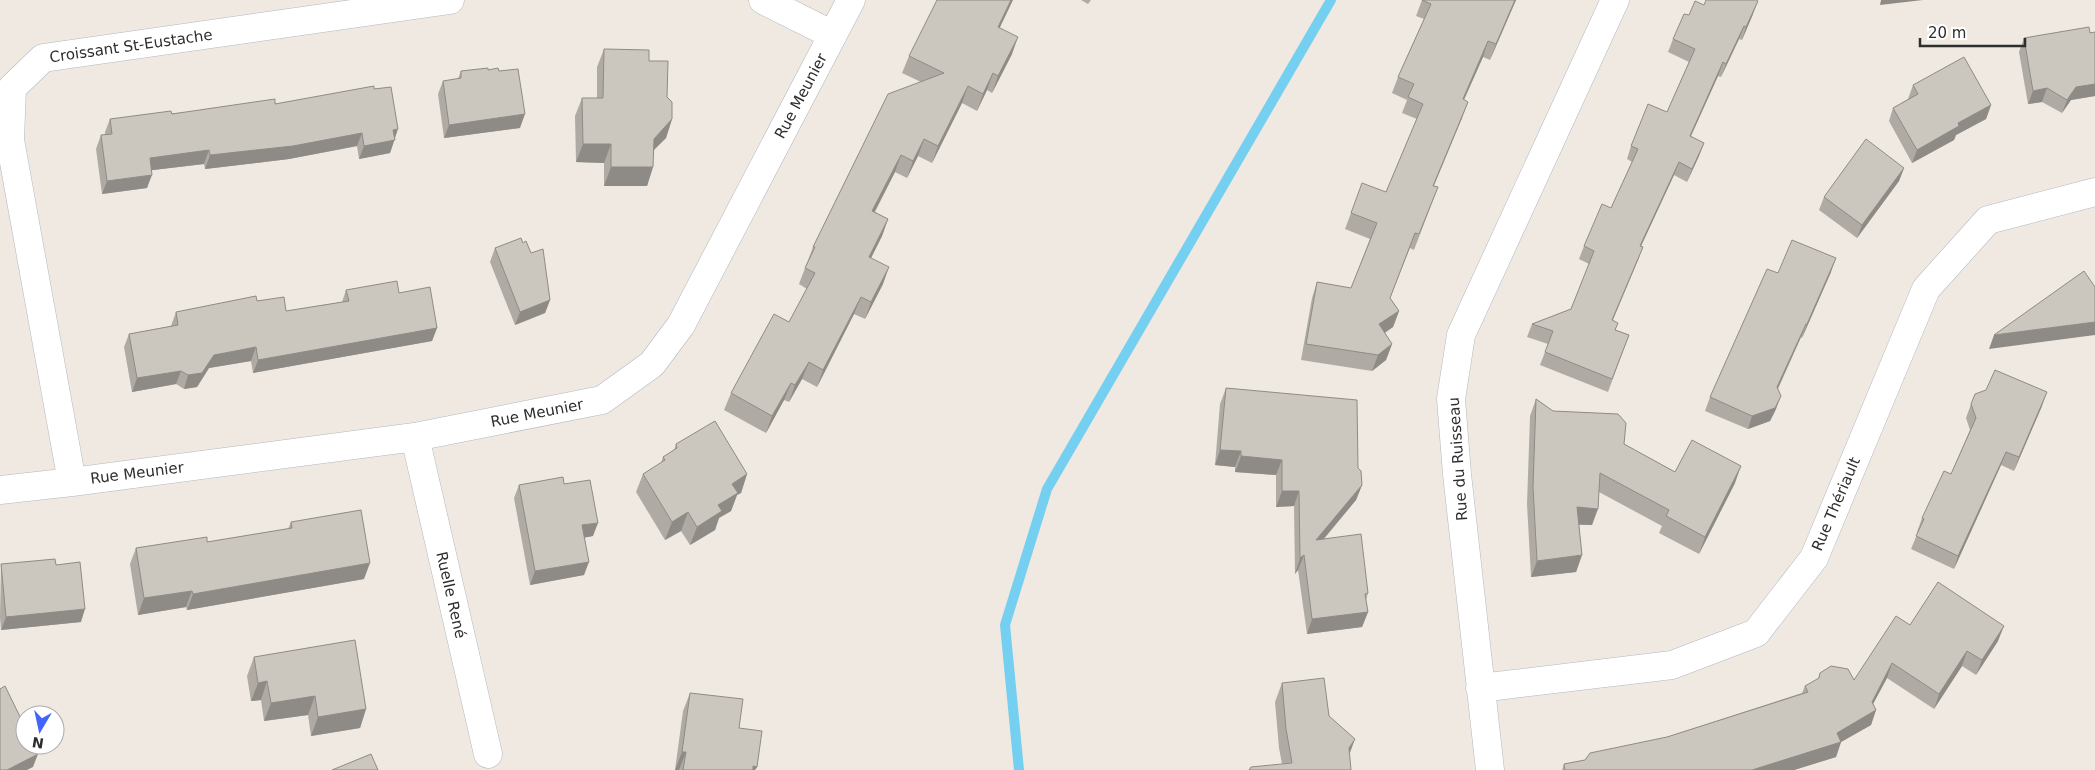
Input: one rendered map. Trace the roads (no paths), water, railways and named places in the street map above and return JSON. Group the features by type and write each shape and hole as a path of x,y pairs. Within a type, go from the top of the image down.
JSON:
{"street":[{"name":"Croissant St-Eustache","path":"72,482 10,140 12,88 43,58 450,0"},
{"path":"764,0 833,35"},
{"name":"Rue Meunier","path":"0,490 415,437 602,400 652,364 681,325 851,0"},
{"name":"Rue du Ruisseau","path":"1490,770 1457,474 1451,399 1462,335 1615,0"},
{"name":"Rue Thériault","path":"1480,688 1672,665 1756,633 1814,558 1926,288 1988,220 2095,192"},
{"name":"Ruelle René","path":"415,437 488,754"}],"waterway":[{"path":"1019,770 1005,625 1047,489 1331,0"}]}
